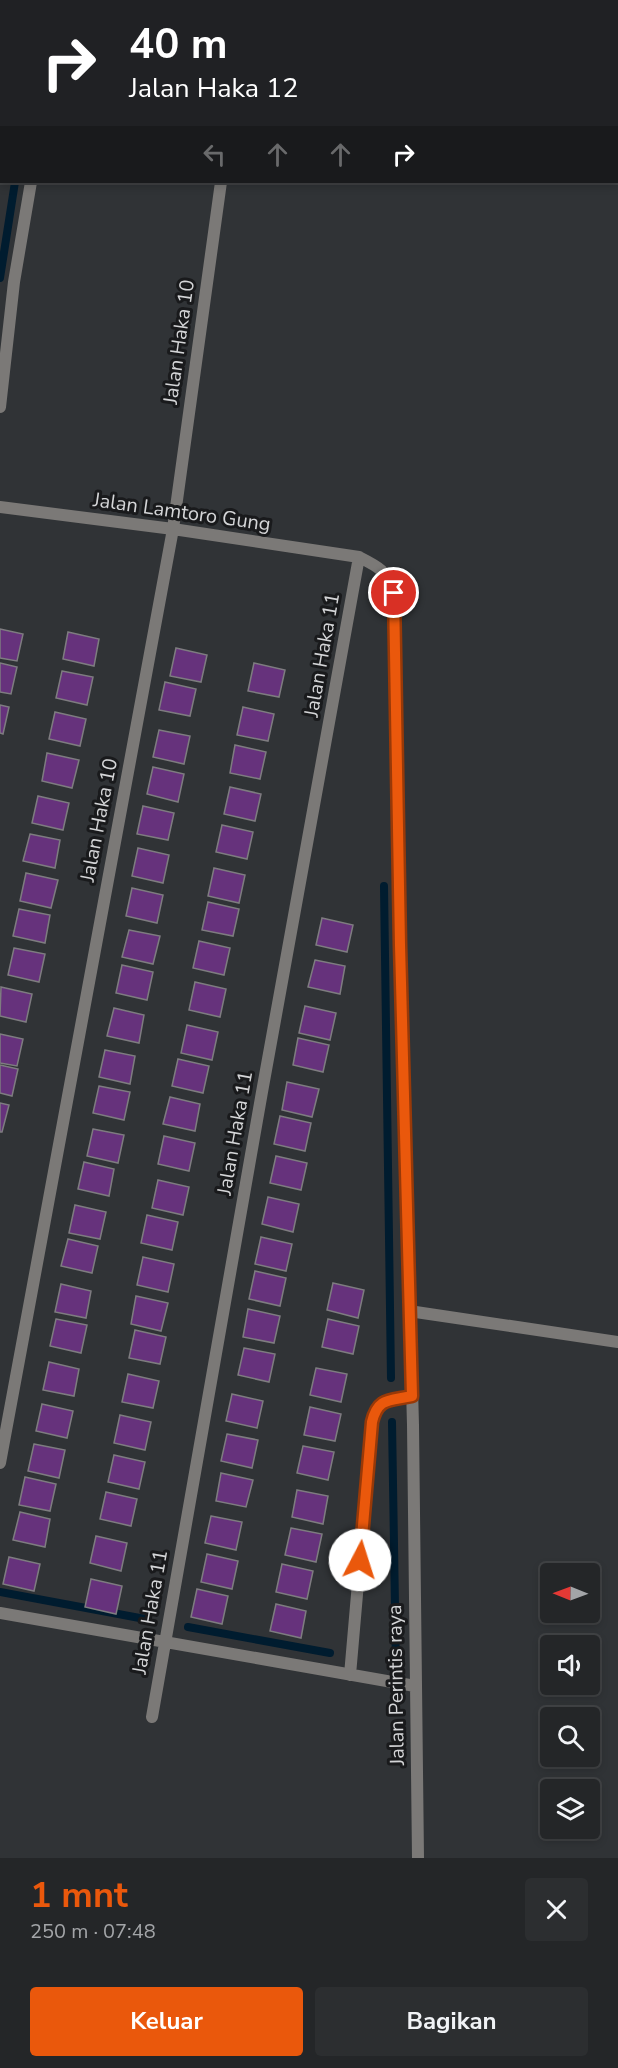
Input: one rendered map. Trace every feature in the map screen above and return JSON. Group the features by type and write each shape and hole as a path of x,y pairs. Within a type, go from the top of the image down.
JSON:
{"street":[{"path":"0,407 14,282 31,183"},
{"name":"Jalan Haka 10","path":"0,1463 173,529 221,183"},
{"name":"Jalan Lamtoro Gung","path":"0,507 173,529 359,557"},
{"name":"Jalan Perintis raya","path":"359,557 387,574 394,593 412,1396 418,1858"},
{"name":"Jalan Haka 11","path":"152,1717 359,557"},
{"path":"409,1311 618,1342"},
{"path":"350,1675 372,1422 379,1405 412,1396"},
{"path":"0,1612 415,1686"}],"building":[{"path":"0,629 23,634 17,661 0,658"},
{"path":"68,632 99,639 94,666 63,659"},
{"path":"176,648 207,655 201,682 170,676"},
{"path":"0,663 17,667 11,694 0,692"},
{"path":"254,663 285,670 279,697 248,691"},
{"path":"62,671 93,677 87,705 56,698"},
{"path":"165,682 196,689 190,716 159,710"},
{"path":"0,705 9,707 3,734 0,733"},
{"path":"243,707 274,714 268,741 237,735"},
{"path":"55,712 86,719 80,746 49,739"},
{"path":"159,730 190,736 184,764 153,757"},
{"path":"235,745 266,752 260,779 230,773"},
{"path":"47,753 79,760 72,788 42,781"},
{"path":"153,767 184,774 178,802 147,794"},
{"path":"230,787 261,794 255,821 224,814"},
{"path":"38,796 69,803 63,830 32,823"},
{"path":"143,806 174,813 168,840 137,834"},
{"path":"222,825 253,832 247,859 216,852"},
{"path":"30,834 60,840 55,868 23,861"},
{"path":"138,848 169,855 163,883 132,876"},
{"path":"214,868 245,875 239,903 208,896"},
{"path":"26,873 58,880 51,908 20,901"},
{"path":"132,888 163,895 157,923 126,916"},
{"path":"208,902 239,909 233,936 202,930"},
{"path":"19,909 50,915 45,943 13,936"},
{"path":"322,918 353,925 347,952 316,945"},
{"path":"129,930 160,936 153,964 122,957"},
{"path":"199,941 230,948 224,975 193,968"},
{"path":"14,948 45,954 39,982 8,975"},
{"path":"315,960 345,966 340,994 308,987"},
{"path":"122,965 153,972 147,1000 116,993"},
{"path":"195,982 226,989 220,1017 189,1010"},
{"path":"1,987 32,994 26,1022 0,1016"},
{"path":"305,1006 336,1013 330,1040 299,1033"},
{"path":"114,1008 144,1015 139,1043 107,1036"},
{"path":"187,1025 218,1032 212,1060 181,1053"},
{"path":"0,1034 23,1039 17,1066 0,1063"},
{"path":"298,1038 329,1045 323,1072 293,1065"},
{"path":"105,1050 135,1056 130,1084 99,1077"},
{"path":"178,1059 209,1066 203,1093 172,1086"},
{"path":"0,1065 18,1069 12,1096 0,1093"},
{"path":"287,1082 319,1089 312,1117 282,1110"},
{"path":"99,1086 130,1092 124,1120 93,1113"},
{"path":"170,1097 200,1104 195,1131 163,1124"},
{"path":"0,1103 9,1105 2,1132 0,1132"},
{"path":"280,1116 311,1123 305,1151 274,1144"},
{"path":"93,1129 124,1135 118,1163 87,1156"},
{"path":"164,1136 195,1143 189,1171 158,1164"},
{"path":"276,1156 307,1163 301,1190 270,1183"},
{"path":"84,1162 114,1169 109,1196 78,1189"},
{"path":"158,1180 189,1187 183,1215 152,1208"},
{"path":"268,1197 299,1204 293,1232 262,1224"},
{"path":"75,1205 106,1212 100,1239 69,1233"},
{"path":"147,1215 178,1222 172,1250 141,1243"},
{"path":"261,1237 292,1244 286,1271 255,1264"},
{"path":"68,1239 98,1246 92,1273 61,1266"},
{"path":"143,1257 174,1264 168,1292 137,1285"},
{"path":"255,1271 286,1278 280,1306 249,1299"},
{"path":"333,1283 364,1290 358,1318 327,1310"},
{"path":"61,1284 91,1291 86,1318 55,1312"},
{"path":"136,1296 168,1303 161,1331 131,1324"},
{"path":"248,1309 280,1316 274,1343 243,1337"},
{"path":"56,1319 87,1325 81,1353 50,1346"},
{"path":"328,1319 359,1326 353,1354 322,1347"},
{"path":"135,1330 166,1337 160,1364 129,1358"},
{"path":"244,1348 275,1354 269,1382 238,1375"},
{"path":"49,1362 79,1369 74,1396 43,1390"},
{"path":"316,1368 347,1374 341,1402 310,1395"},
{"path":"128,1374 159,1381 153,1408 122,1402"},
{"path":"232,1394 263,1401 257,1428 226,1421"},
{"path":"42,1404 73,1411 67,1438 36,1431"},
{"path":"310,1407 341,1414 335,1441 304,1435"},
{"path":"120,1415 151,1422 145,1450 114,1443"},
{"path":"227,1434 258,1440 252,1468 221,1461"},
{"path":"34,1444 65,1450 59,1478 28,1471"},
{"path":"303,1446 334,1452 328,1480 297,1473"},
{"path":"114,1455 145,1462 139,1489 108,1482"},
{"path":"221,1473 253,1480 246,1507 216,1501"},
{"path":"25,1477 56,1484 50,1511 19,1505"},
{"path":"297,1490 328,1496 323,1524 292,1517"},
{"path":"106,1492 137,1499 131,1526 100,1519"},
{"path":"20,1512 50,1519 45,1547 13,1540"},
{"path":"211,1516 242,1522 236,1550 205,1543"},
{"path":"291,1528 322,1534 316,1562 285,1555"},
{"path":"96,1536 127,1543 121,1571 90,1563"},
{"path":"207,1554 238,1561 232,1589 201,1582"},
{"path":"9,1557 40,1564 34,1591 3,1584"},
{"path":"282,1564 313,1571 307,1599 276,1592"},
{"path":"91,1579 122,1586 116,1614 85,1607"},
{"path":"197,1589 228,1596 222,1624 191,1617"},
{"path":"276,1604 306,1611 301,1638 270,1631"}],"waterway":[{"path":"0,278 15,183"},
{"path":"384,886 391,1378"},
{"path":"392,1422 396,1668"},
{"path":"0,1592 145,1619"},
{"path":"188,1627 330,1653"}],"route":[{"path":"360,1560 372,1422 376,1408 384,1402 412,1396 404,1128 394,593"}]}
